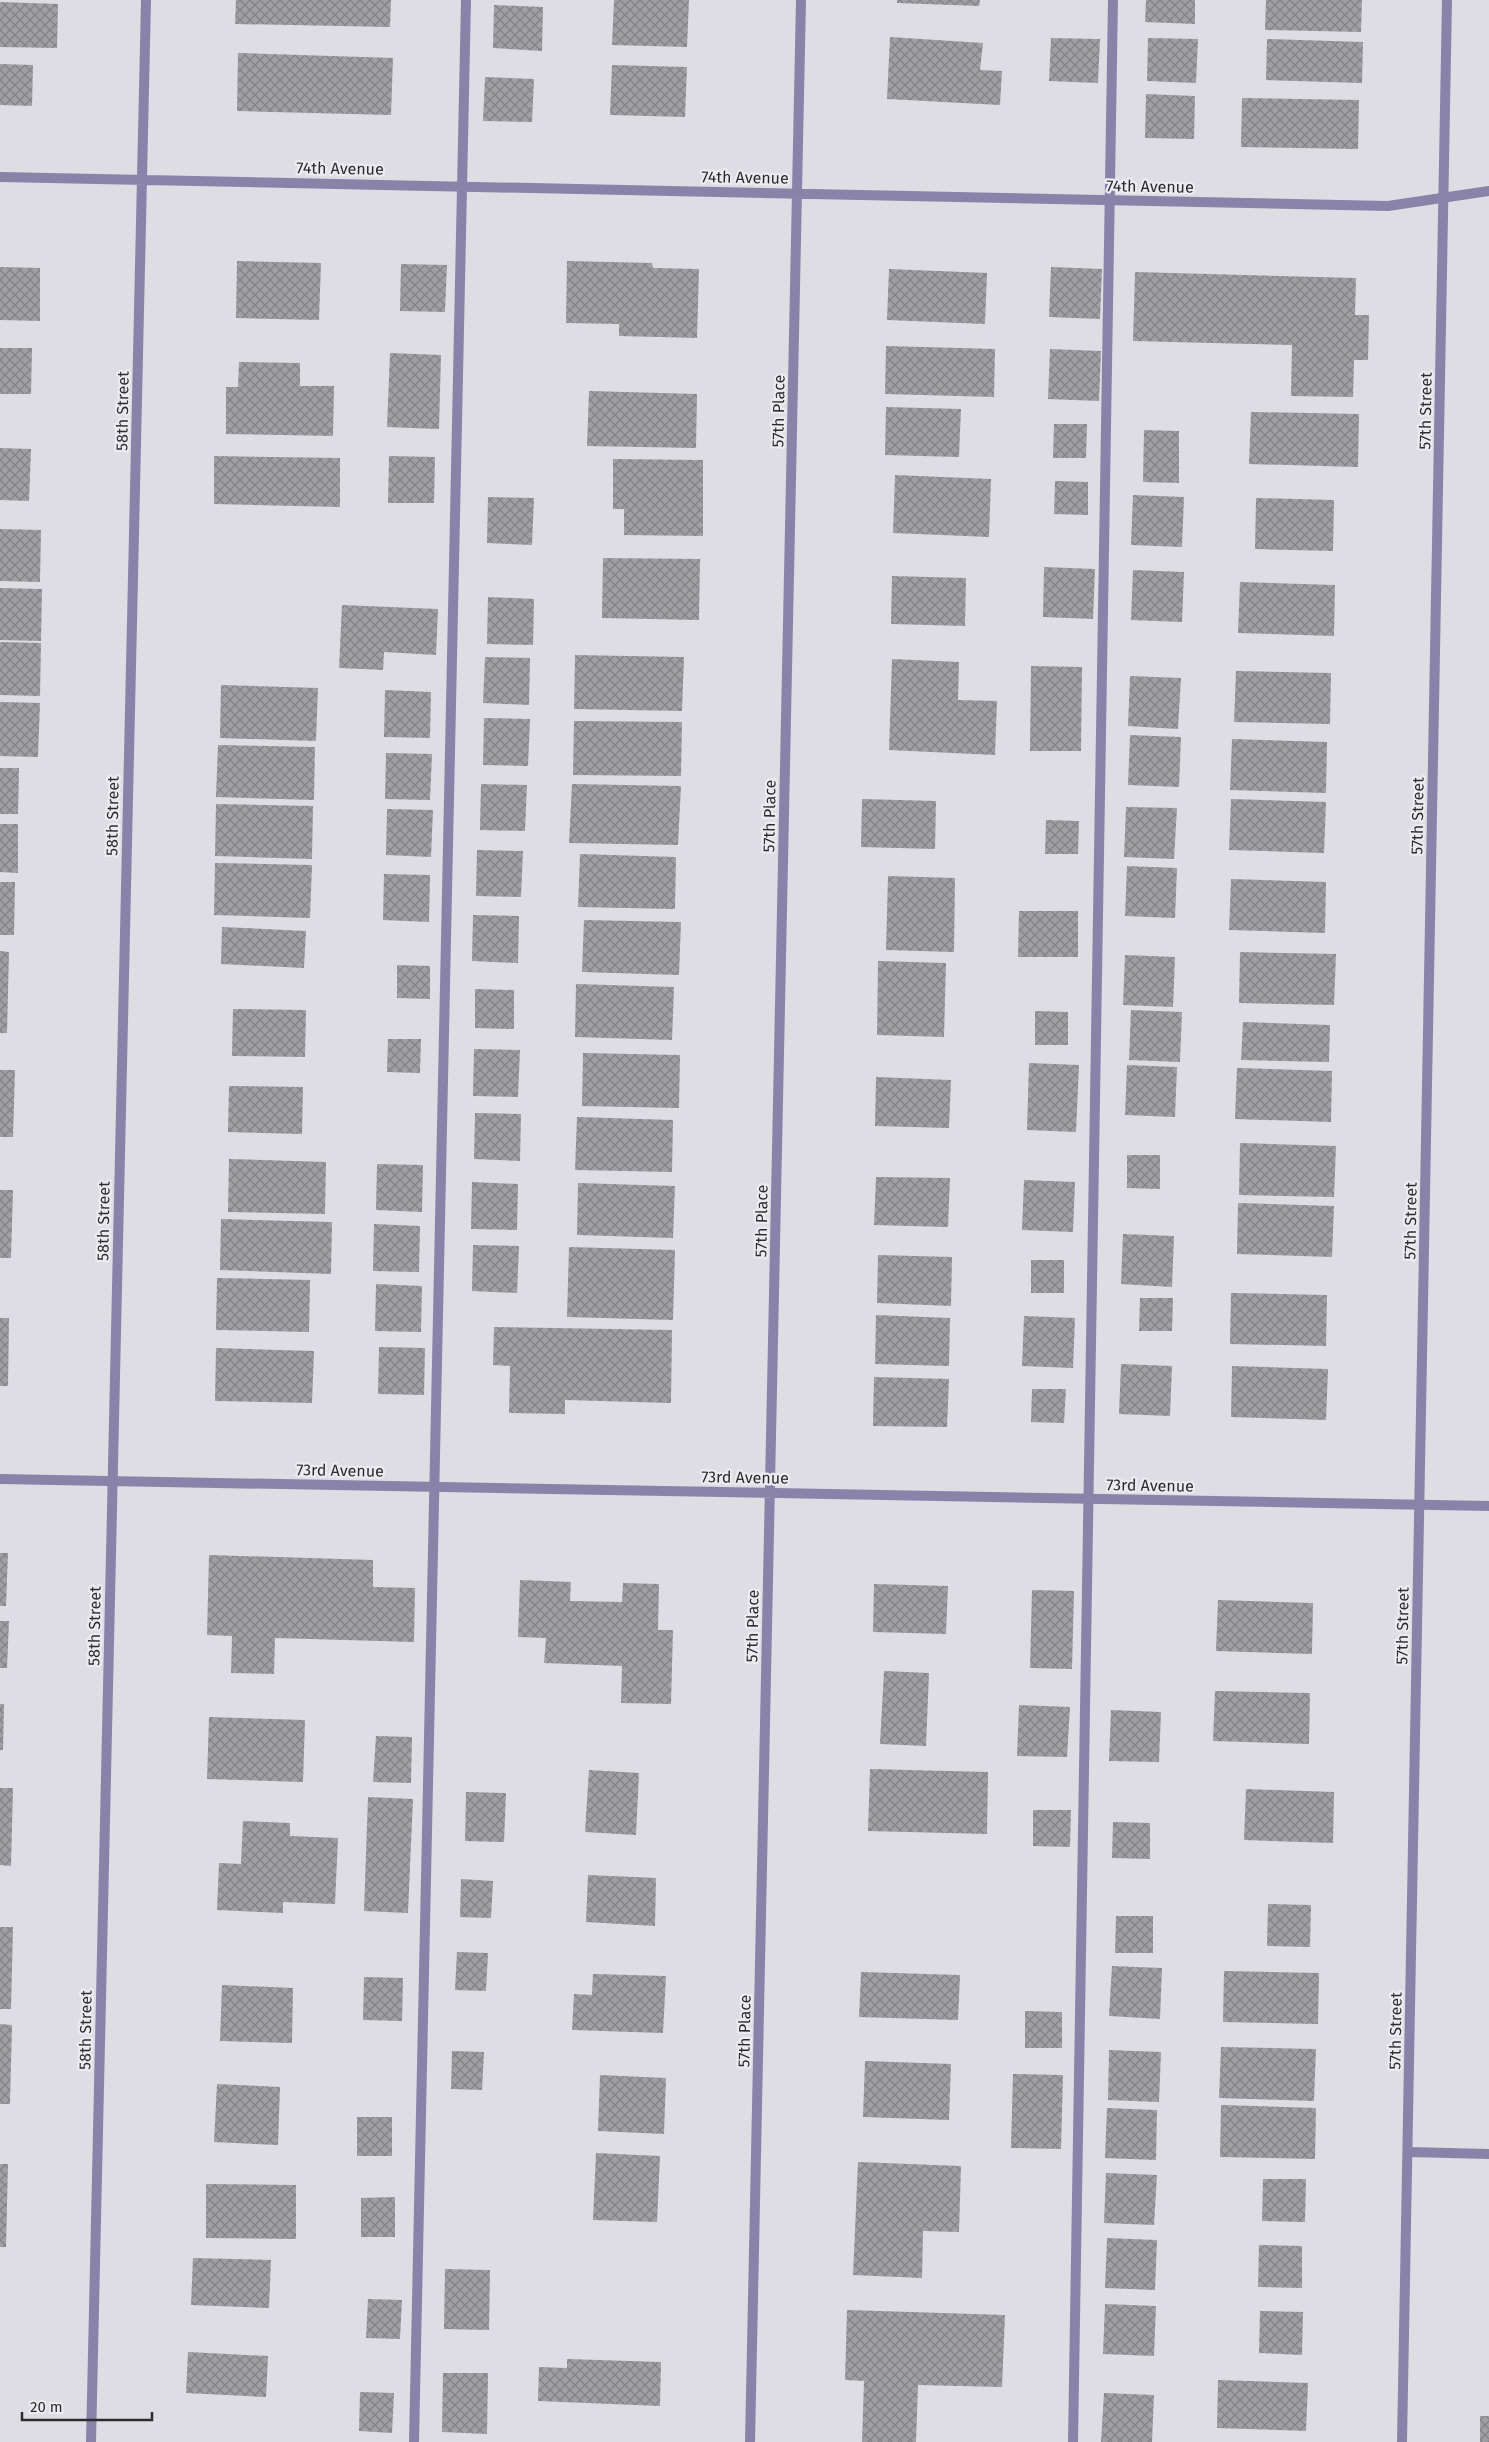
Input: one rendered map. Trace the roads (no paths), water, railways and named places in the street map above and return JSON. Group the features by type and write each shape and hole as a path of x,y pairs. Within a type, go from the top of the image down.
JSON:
{"street":[{"name":"58th Street","path":"91,2442 146,0"},
{"path":"414,2442 466,0"},
{"name":"57th Place","path":"750,2442 801,0"},
{"path":"1073,2442 1113,0"},
{"name":"57th Street","path":"1402,2442 1447,0"},
{"name":"74th Avenue","path":"0,177 1388,206 1489,191"},
{"name":"73rd Avenue","path":"0,1479 1489,1506"},
{"path":"1408,2152 1489,2154"}]}
